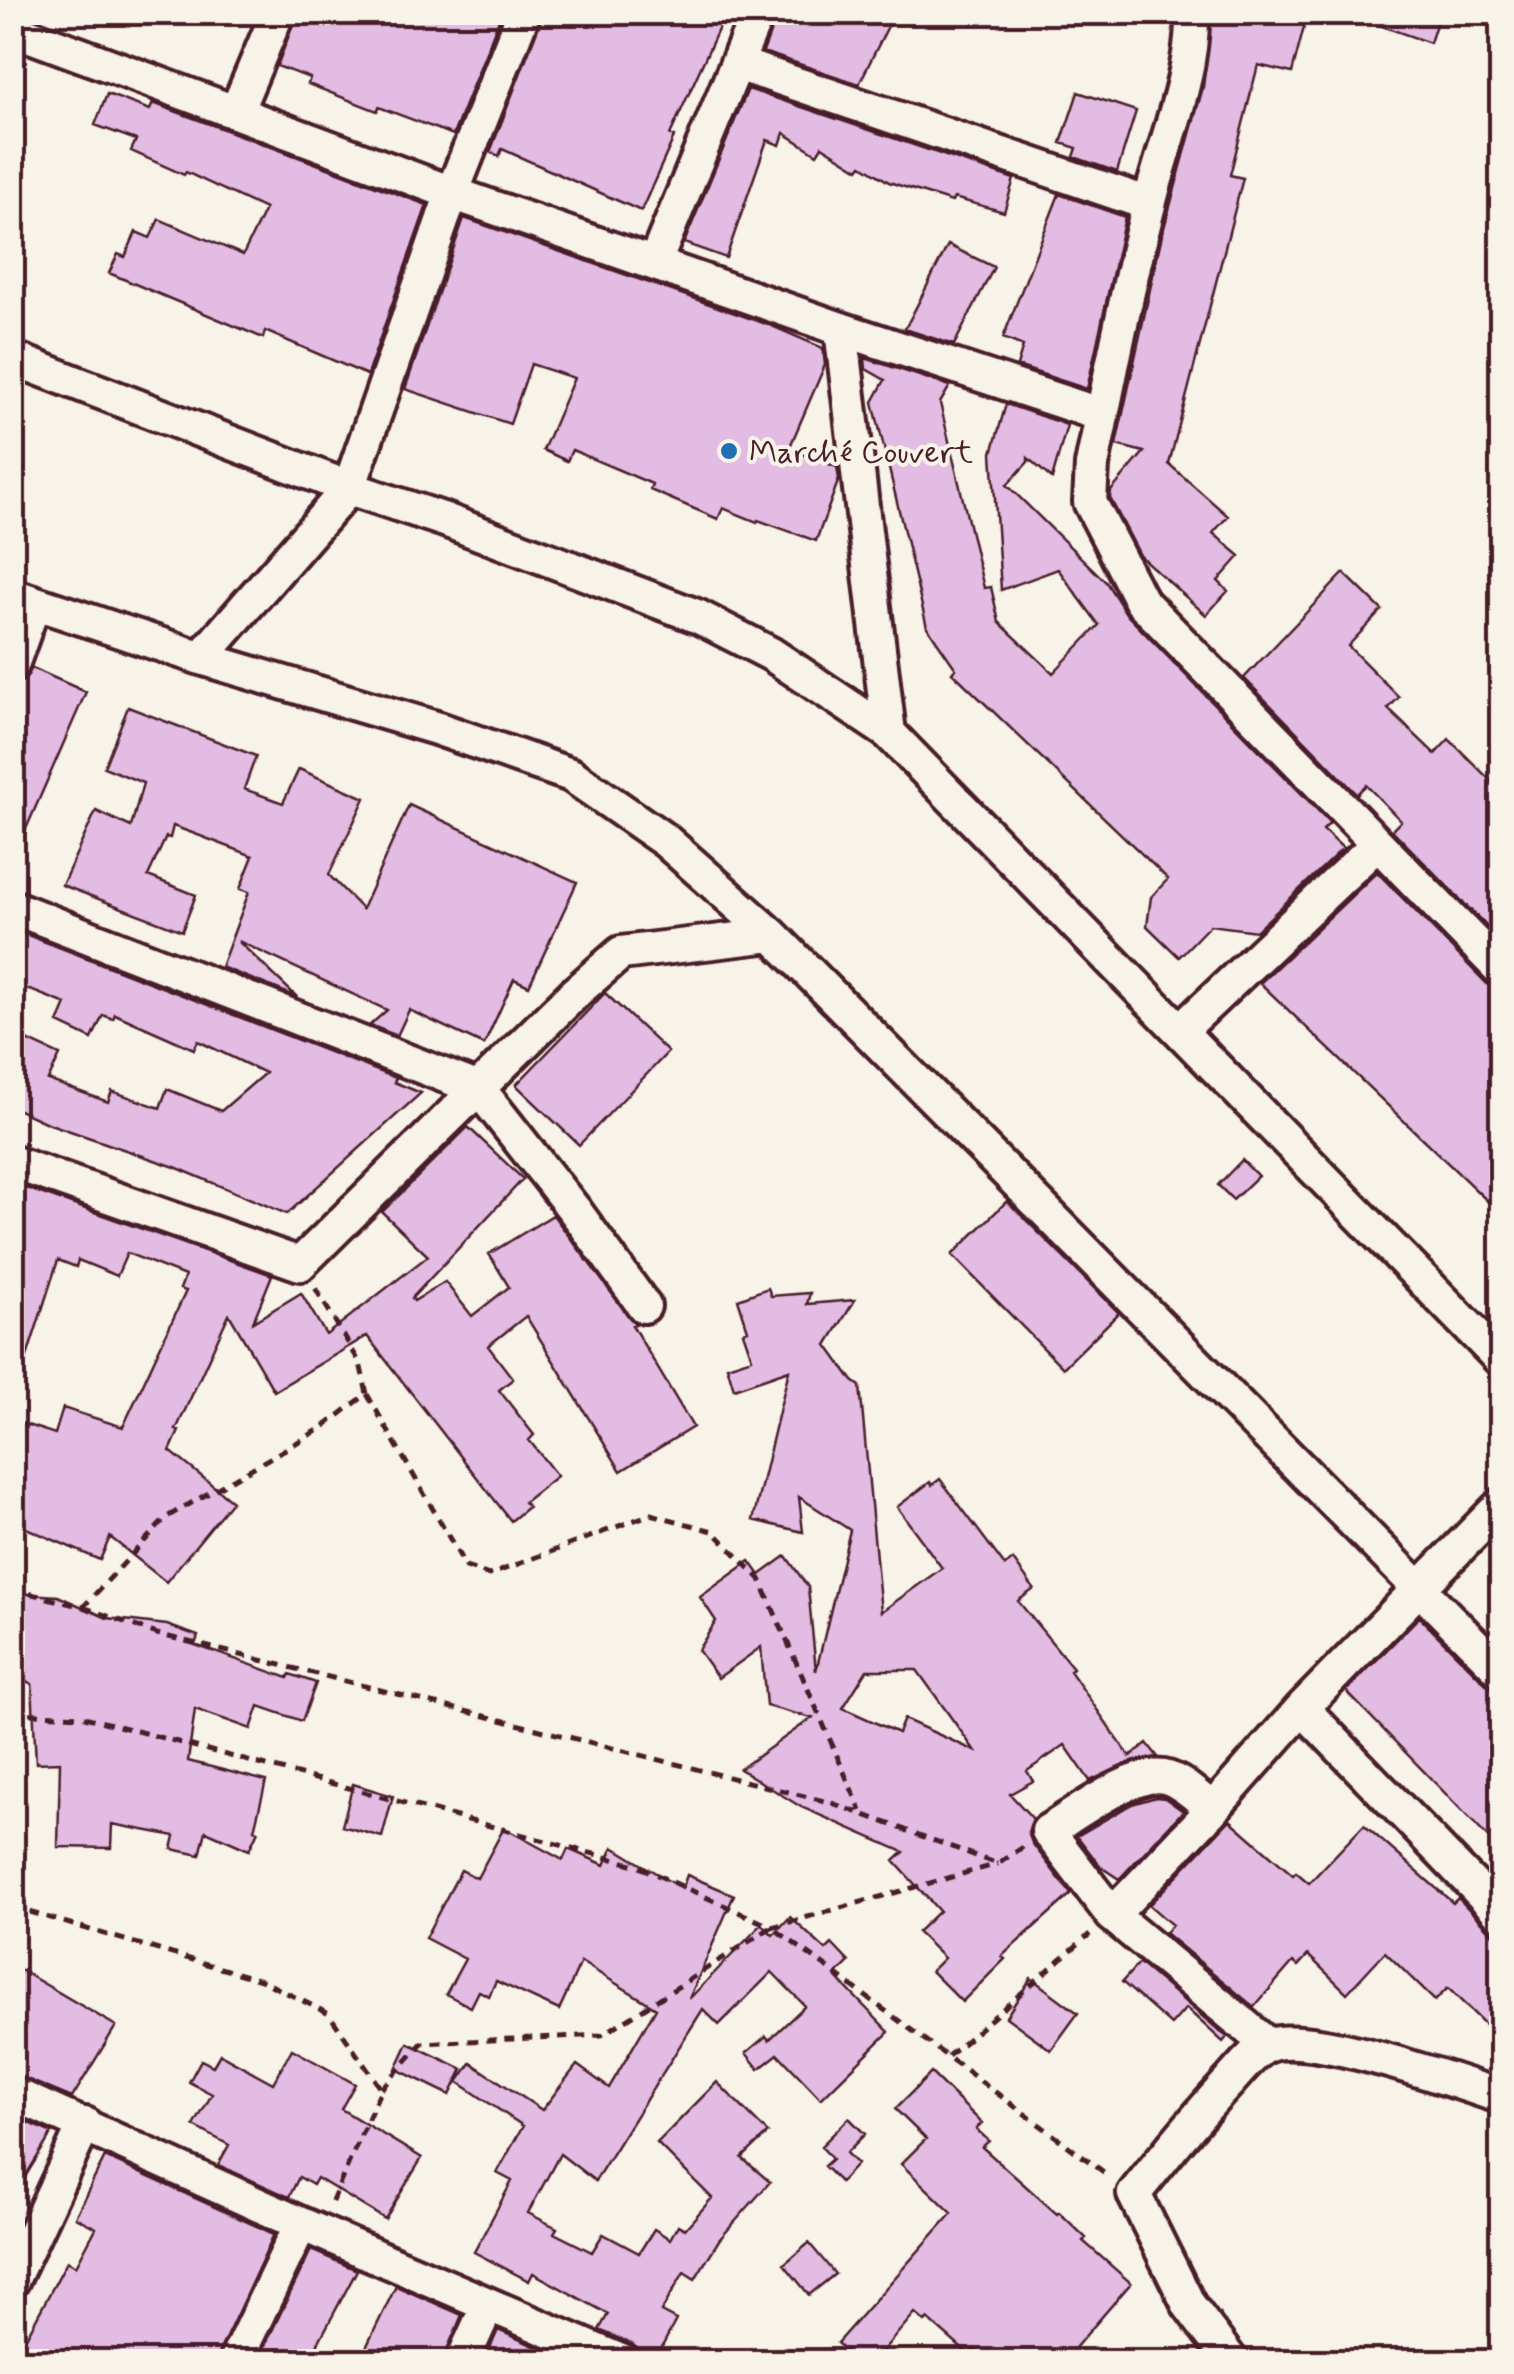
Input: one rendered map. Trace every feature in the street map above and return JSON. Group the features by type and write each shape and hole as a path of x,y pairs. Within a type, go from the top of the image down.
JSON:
{"street":[{"path":"236,112 278,12"},
{"path":"201,658 349,488 452,193 524,12"},
{"path":"655,262 758,12"},
{"path":"1192,12 1193,31 1102,415 1092,465 1090,502 1141,601 1502,971"},
{"path":"12,29 452,193 1102,415"},
{"path":"738,64 1149,204"},
{"path":"841,329 889,733"},
{"path":"12,358 699,617 771,654 889,733 1502,1361"},
{"path":"12,664 23,599 201,658 436,728 571,776 666,841 772,934 1502,1672"},
{"path":"1180,1031 1376,845"},
{"path":"12,908 480,1089 644,1306"},
{"path":"12,1162 300,1264 576,992 620,954 772,934"},
{"path":"1112,1915 1302,1708 1502,1504"},
{"path":"1302,1708 1502,1915"},
{"path":"1213,1809 1166,1777 1146,1776 1129,1782 1048,1831 1112,1915 1268,2044 1334,2048 1421,2070 1502,2097"},
{"path":"1232,2362 1189,2305 1134,2194 1200,2112 1268,2044"},
{"path":"12,2093 310,2228 623,2362"},
{"path":"12,2282 85,2124"},
{"path":"235,2362 310,2228"},
{"path":"462,2362 488,2304"}],"path":[{"path":"300,1264 360,1363 367,1394 466,1566 489,1575 651,1514 713,1531 760,1579 862,1813"},
{"path":"83,1607 167,1517 322,1428 367,1394"},
{"path":"12,1590 83,1607 157,1634 813,1798 998,1864"},
{"path":"12,1713 81,1716 636,1865 772,1928 1134,2194"},
{"path":"310,2228 381,2089 422,2043 602,2035 772,1928 998,1864 1048,1831"},
{"path":"12,1907 262,1980 329,2014 381,2089"},
{"path":"948,2056 1112,1915"}],"building":[{"path":"298,12 502,12 453,135 308,84 310,78 277,66"},
{"path":"544,12 726,12 670,135 674,137 641,211 502,149 499,156 490,152"},
{"path":"778,12 895,12 859,84 763,52"},
{"path":"1212,12 1308,12 1292,73 1258,65 1230,175 1243,178 1169,464 1228,516 1213,533 1240,556 1218,581 1228,591 1206,615 1141,557 1110,498 1111,491 1144,452 1116,445 1161,239 1203,87"},
{"path":"1354,12 1440,12 1430,43 1353,16"},
{"path":"748,89 1014,179 1004,212 954,198 952,202 889,182 822,146 817,154 784,133 780,145 767,140 726,258 684,243"},
{"path":"1078,92 1136,111 1117,172 1074,157 1077,148 1061,143"},
{"path":"107,94 150,110 153,103 427,205 367,375 265,331 263,338 109,273 118,254 125,257 136,232 150,238 159,219 243,255 265,209 131,151 136,140 95,125"},
{"path":"1059,194 1125,217 1087,389 1017,366 1023,346 1003,338"},
{"path":"464,218 772,326 823,348 825,365 789,449 837,467 839,479 816,541 723,508 718,519 650,490 652,484 572,450 567,461 543,450 574,378 531,364 510,424 405,389"},
{"path":"948,245 994,267 954,345 905,329"},
{"path":"865,358 950,386 940,403 984,588 991,587 999,622 1053,673 1099,625 1058,569 1001,590 992,453 1006,404 1067,425 1052,479 1028,458 1007,485 1106,582 1127,615 1330,823 1323,830 1343,848 1256,931 1210,925 1179,957 1147,926 1151,897 1168,879 952,672 956,669 927,627 873,402 885,380 866,369"},
{"path":"1344,573 1382,610 1348,646 1399,697 1388,709 1435,754 1449,739 1502,792 1502,942 1392,830 1401,821 1366,785 1357,794 1244,678"},
{"path":"32,668 86,692 12,861 12,685 24,681"},
{"path":"128,707 256,756 244,789 283,803 299,769 365,798 329,875 362,909 409,805 577,882 529,986 514,979 484,1045 409,1010 397,1036 370,1025 387,1010 238,941 297,997 221,967 249,892 240,889 253,856 195,834 173,826 148,876 196,895 182,931 62,885 96,811 131,827 143,783 104,767"},
{"path":"1377,872 1488,985 1502,990 1502,1215 1260,983"},
{"path":"12,929 396,1078 394,1082 421,1093 287,1214 175,1167 47,1123 12,1107 12,1033 60,1055 48,1080 108,1102 112,1091 160,1108 167,1089 221,1111 265,1073 198,1041 194,1049 115,1014 113,1019 103,1015 92,1039 58,1023 66,1004 12,983"},
{"path":"605,993 668,1052 579,1145 516,1085"},
{"path":"468,1127 523,1179 412,1298 414,1301 445,1282 472,1316 509,1287 489,1254 553,1215 635,1324 632,1325 693,1427 621,1471 526,1316 488,1346 513,1379 499,1390 534,1435 529,1440 557,1476 524,1502 528,1507 511,1521 367,1336 274,1391 229,1314 170,1451 232,1501 166,1582 110,1537 100,1560 12,1522 12,1420 55,1434 63,1408 123,1427 186,1291 180,1289 185,1276 127,1253 117,1276 78,1260 76,1267 58,1260 17,1388 12,1387 12,1183 272,1275 253,1322 301,1293 326,1335 428,1256 382,1212"},
{"path":"1242,1160 1258,1176 1233,1200 1218,1185"},
{"path":"1007,1201 1119,1313 1063,1368 952,1255"},
{"path":"768,1288 771,1296 810,1293 807,1304 855,1300 827,1345 860,1386 881,1612 942,1568 897,1507 940,1479 1005,1566 1013,1560 1034,1589 1018,1601 1073,1668 1070,1671 1130,1757 1147,1743 1158,1757 1133,1761 1090,1781 1065,1745 1027,1771 1033,1781 1010,1794 1033,1819 1028,1832 1032,1843 1071,1894 1002,1956 1005,1959 962,2002 931,1971 944,1958 917,1932 939,1911 894,1861 904,1852 801,1807 740,1769 812,1718 766,1706 761,1647 718,1678 698,1650 716,1621 700,1597 750,1561 760,1575 786,1556 808,1587 816,1671 850,1530 799,1497 803,1532 753,1520 789,1370 734,1389 727,1366 752,1358 738,1299","holes":["867,1670 917,1670 975,1751 904,1719 898,1733 843,1708"]},
{"path":"12,1593 58,1596 107,1618 167,1625 198,1636 195,1645 288,1678 290,1674 316,1683 302,1721 259,1706 251,1729 195,1709 188,1761 266,1781 254,1830 258,1831 249,1850 206,1831 200,1855 172,1849 175,1836 112,1824 111,1848 58,1847 60,1762 36,1763 32,1684 12,1674"},
{"path":"1419,1617 1488,1686 1502,1691 1502,1852 1346,1691"},
{"path":"353,1784 393,1796 382,1837 342,1826"},
{"path":"1165,1798 1183,1811 1119,1879 1101,1867 1077,1836 1132,1804"},
{"path":"1230,1820 1293,1875 1296,1872 1309,1883 1364,1825 1453,1903 1458,1898 1502,1944 1502,2041 1448,1988 1435,2001 1385,1952 1347,1993 1308,1955 1298,1966 1293,1962 1254,2007 1165,1933 1172,1925 1149,1905"},
{"path":"504,1828 563,1860 568,1849 605,1865 613,1847 682,1889 687,1875 734,1895 689,1999 762,1924 773,1935 790,1917 826,1950 832,1944 849,1962 835,1976 889,2032 821,2099 778,2054 759,2069 746,2053 766,2036 769,2040 805,2006 772,1972 719,2025 703,2009 595,2181 560,2154 528,2213 557,2228 554,2233 592,2252 603,2234 639,2253 654,2229 670,2239 678,2225 685,2229 712,2198 657,2143 717,2082 768,2133 742,2158 770,2182 719,2240 695,2279 684,2272 661,2312 676,2320 654,2362 643,2362 640,2351 632,2344 599,2330 608,2314 533,2273 529,2281 474,2252 512,2181 497,2173 523,2126 458,2082 471,2063 542,2110 577,2065 609,2088 656,2008 581,1962 559,2010 496,1981 489,1996 479,1991 471,2007 446,1994 465,1959 425,1938 461,1870 477,1878"},
{"path":"1139,1963 1227,2037 1223,2042 1186,2008 1171,2025 1122,1982"},
{"path":"12,1965 116,2026 72,2098 12,2073"},
{"path":"1031,1978 1078,2013 1051,2050 1006,2017"},
{"path":"408,2043 463,2069 450,2095 396,2069"},
{"path":"292,2049 355,2084 341,2109 422,2158 385,2219 317,2178 313,2185 299,2177 289,2197 218,2165 229,2145 194,2126 212,2094 189,2082 201,2060 213,2066 220,2054 273,2083"},
{"path":"931,2073 982,2123 976,2129 989,2141 982,2147 1059,2212 1086,2238 1083,2241 1131,2283 1075,2348 1088,2362 991,2362 974,2349 969,2355 928,2319 925,2322 915,2313 873,2362 857,2362 837,2343 952,2213 901,2164 926,2139 895,2109"},
{"path":"12,2115 52,2133 12,2198"},
{"path":"849,2118 865,2134 846,2153 857,2164 840,2182 824,2166 832,2159 821,2146"},
{"path":"105,2157 274,2234 215,2362 13,2362 67,2261 76,2266 96,2228 75,2217"},
{"path":"809,2243 835,2274 809,2295 784,2264"},
{"path":"311,2250 357,2270 308,2362 257,2362"},
{"path":"396,2286 462,2315 442,2362 359,2362"},
{"path":"498,2330 571,2362 484,2362"}],"place":[{"name":"Marché Couvert","path":"729,451"}]}
